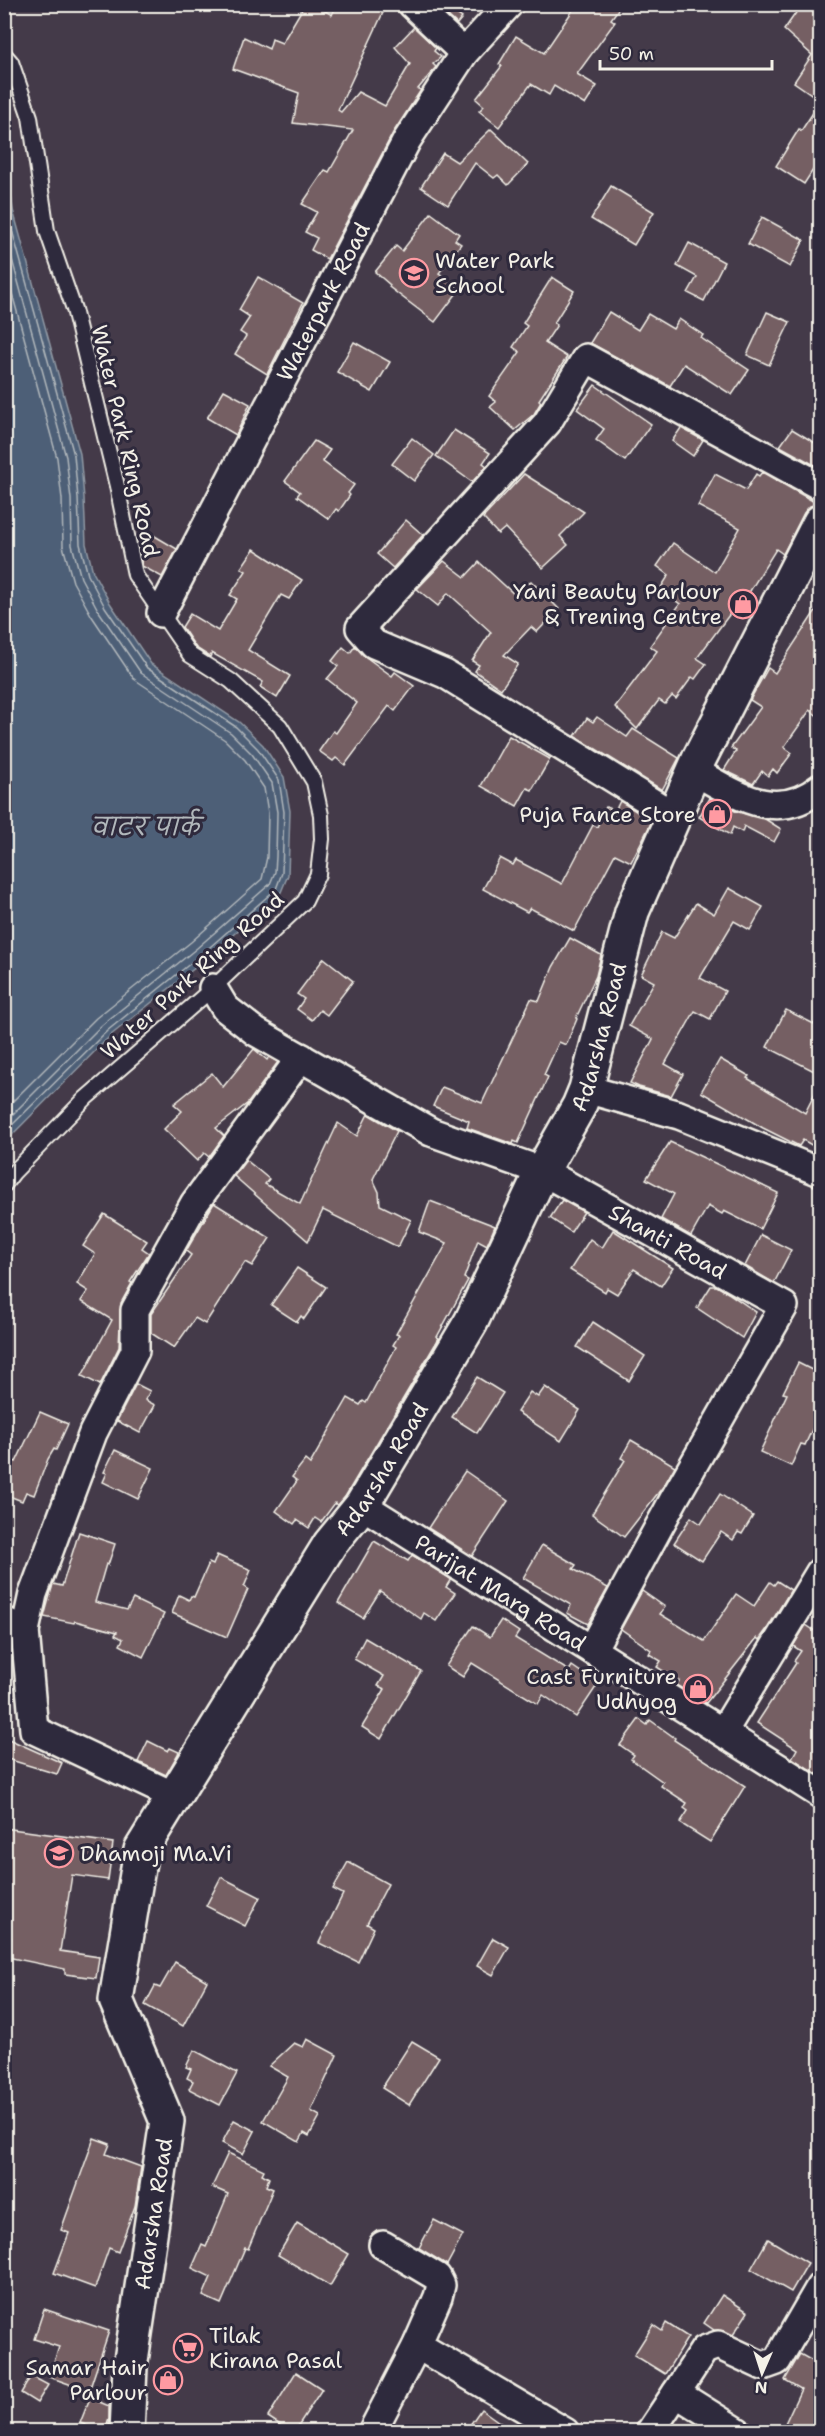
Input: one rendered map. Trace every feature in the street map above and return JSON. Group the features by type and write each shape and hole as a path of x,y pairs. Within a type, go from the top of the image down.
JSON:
{"main road":[{"name":"Adarsha Road","path":"127,2432 130,2367 167,2121 116,2000 141,1850 330,1544 362,1505 471,1322 542,1171 586,1089 632,912 694,771 820,522"}],"street":[{"path":"412,4 464,53"},
{"name":"Waterpark Road","path":"161,613 407,140 464,53 509,4"},
{"path":"674,816 445,674 374,644 360,628 547,423 586,358 820,486"},
{"path":"694,771 755,802 777,806 813,794 820,788"},
{"name":"Shanti Road","path":"213,988 225,1008 248,1026 431,1132 542,1171 784,1306 674,1499 592,1650"},
{"path":"174,1796 34,1730 15,1626 33,1594 93,1433 135,1352 135,1310 194,1204 301,1057"},
{"path":"586,1089 679,1115 820,1172"},
{"name":"Parijat Marg Road","path":"362,1505 820,1794"},
{"path":"723,1732 820,1572"},
{"path":"372,2432 417,2345 441,2285 437,2277 383,2245"},
{"path":"650,2432 704,2350 718,2345 763,2366 777,2361 820,2287"},
{"path":"417,2345 565,2432"},
{"path":"676,2392 738,2432"}],"lane":[{"name":"Water Park Ring Road","path":"4,54 11,62 30,117 47,231 74,309 117,486 135,575 190,655 231,681 280,726 314,782 321,815 318,874 305,901 213,988 86,1098 4,1185"}],"water":[{"name":"वाटर पार्क","path":"5,144 13,210 80,454 86,544 93,572 110,603 151,664 239,722 263,745 284,777 290,811 288,875 281,892 206,959 111,1035 5,1142"}],"building":[{"path":"305,4 313,4 332,15 337,4 387,4 338,110 341,112 358,92 385,106 410,64 395,47 414,27 436,48 434,51 441,57 433,64 436,67 418,89 421,90 393,133 327,259 311,250 317,238 305,232 317,212 302,204 325,170 329,172 353,130 293,123 299,93 233,69 244,37 269,49 272,39 282,43"},
{"path":"438,4 467,4 458,15 462,18 457,24 437,6"},
{"path":"577,4 622,4 611,19 615,22 577,74 597,86 585,105 554,86 549,95 531,84 499,127 479,111 484,106 476,99 502,66 499,64 516,36 544,53"},
{"path":"802,4 820,4 820,100 794,82 812,55 784,30"},
{"path":"820,102 820,159 804,184 776,166 799,129 801,131"},
{"path":"491,129 528,164 508,185 498,175 494,178 475,163 448,205 421,187 443,153 457,162"},
{"path":"611,186 654,212 634,245 591,219"},
{"path":"431,213 459,234 455,240 461,244 439,273 460,289 435,322 389,287 390,285 375,272 396,246 402,251"},
{"path":"762,217 804,240 790,267 748,244"},
{"path":"689,243 724,262 704,301 688,293 697,277 677,266"},
{"path":"258,277 303,303 267,374 235,354 246,336 240,332 250,317 239,310"},
{"path":"552,277 574,291 554,323 557,325 545,343 567,357 539,400 541,402 534,414 515,430 490,407 496,402 489,396 520,352 513,347 527,326 523,323"},
{"path":"609,312 638,330 648,314 673,329 679,319 703,335 701,338 749,370 732,395 684,364 670,386 590,343"},
{"path":"767,312 790,322 769,365 747,355"},
{"path":"354,342 390,362 372,392 337,372"},
{"path":"595,385 651,424 625,461 596,440 604,429 577,409"},
{"path":"224,390 250,404 236,435 207,418"},
{"path":"681,428 703,440 693,456 672,441"},
{"path":"792,429 820,446 820,468 780,446"},
{"path":"454,430 490,453 483,463 487,466 472,482 436,456"},
{"path":"412,438 434,455 414,481 392,464"},
{"path":"314,441 330,450 322,461 354,485 339,511 336,509 329,519 297,496 300,492 285,481"},
{"path":"762,472 818,504 810,506 804,513 783,554 776,549 745,599 751,603 742,618 732,611 697,658 706,664 695,679 692,677 676,699 672,696 665,704 659,700 637,729 615,707 657,651 650,646 680,604 660,589 669,575 657,566 673,543 715,572 740,528 698,506 715,474 746,490 756,474 759,476"},
{"path":"524,474 584,512 560,536 568,545 543,568 505,528 498,534 483,518"},
{"path":"406,520 423,535 393,568 377,554"},
{"path":"148,532 177,549 162,577 142,566 139,548"},
{"path":"254,549 302,580 289,599 281,595 248,650 290,676 277,698 260,687 263,682 212,653 210,657 196,648 182,627 190,614 218,631 237,599 230,595 246,571 241,568"},
{"path":"444,561 465,577 479,562 516,596 531,581 559,609 537,632 531,627 504,655 518,664 501,689 475,671 479,665 472,661 491,632 448,593 438,606 417,589"},
{"path":"820,604 820,718 810,710 784,747 792,753 777,773 773,769 768,776 762,771 753,784 724,770 736,751 731,748 761,707 750,700 768,668 775,673"},
{"path":"355,646 363,655 392,676 395,672 414,686 395,711 389,706 345,765 336,758 333,761 319,751 333,731 336,733 357,703 327,679 338,666 332,661 343,647 350,653"},
{"path":"597,717 627,737 633,729 679,758 662,790 575,736 587,718 593,722"},
{"path":"509,736 550,759 532,790 527,788 517,806 481,786"},
{"path":"710,798 735,811 765,819 781,829 774,842 744,826 742,832 733,827 730,835 699,817"},
{"path":"620,801 652,821 631,862 615,854 574,931 530,908 527,912 483,889 500,858 513,865 516,860 562,884 593,825 597,827 606,807 615,811"},
{"path":"729,888 763,907 750,930 734,921 700,978 725,991 710,1019 695,1011 665,1064 683,1074 671,1096 630,1083 653,1039 629,1026 654,982 641,975 662,932 674,938 696,903 714,914"},
{"path":"570,938 601,955 596,976 566,1045 559,1042 544,1075 548,1077 518,1143 514,1141 513,1144 467,1128 469,1121 433,1106 442,1087 482,1103 531,999 539,1001 553,967"},
{"path":"324,958 353,981 327,1015 320,1010 312,1020 297,1009 304,999 297,994"},
{"path":"786,1010 820,1027 820,1074 767,1047"},
{"path":"254,1049 267,1060 269,1057 278,1062 248,1103 216,1128 224,1136 209,1157 204,1153 197,1161 164,1129 182,1111 174,1104 212,1073 223,1087"},
{"path":"720,1059 805,1113 820,1083 820,1150 803,1140 799,1146 701,1092"},
{"path":"368,1114 397,1131 373,1179 379,1192 380,1205 411,1220 398,1247 323,1210 308,1241 234,1176 246,1160 269,1179 265,1184 300,1204 338,1123 357,1136"},
{"path":"670,1142 778,1193 760,1229 724,1211 722,1214 708,1206 691,1236 661,1219 674,1194 646,1179"},
{"path":"562,1200 584,1212 571,1232 550,1218"},
{"path":"430,1201 495,1226 487,1245 478,1240 464,1278 468,1280 437,1337 439,1338 345,1497 338,1505 335,1503 321,1522 315,1518 309,1528 297,1520 294,1524 276,1511 297,1481 292,1477 305,1460 310,1464 348,1398 360,1405 363,1401 366,1403 396,1347 393,1345 399,1335 396,1334 447,1243 419,1232"},
{"path":"214,1203 270,1238 252,1266 245,1262 205,1324 195,1318 174,1348 151,1333 151,1314 191,1255 186,1251"},
{"path":"104,1214 147,1241 142,1248 149,1253 130,1282 132,1283 121,1303 119,1347 100,1385 82,1376 112,1320 81,1301 88,1291 77,1284 95,1254 83,1246"},
{"path":"613,1230 673,1268 661,1286 634,1269 617,1294 607,1288 605,1292 570,1270 590,1239 602,1248"},
{"path":"761,1235 791,1250 774,1283 745,1266"},
{"path":"297,1268 326,1287 304,1319 301,1316 297,1322 271,1305"},
{"path":"711,1286 717,1286 756,1312 742,1338 697,1308"},
{"path":"593,1322 645,1356 629,1381 577,1347"},
{"path":"798,1363 820,1374 820,1412 805,1445 801,1444 791,1466 760,1452 787,1394 783,1393"},
{"path":"477,1377 503,1393 477,1433 452,1417"},
{"path":"136,1384 150,1391 145,1400 155,1405 140,1433 117,1421"},
{"path":"545,1387 580,1410 561,1441 517,1412 530,1392 538,1397"},
{"path":"40,1412 68,1424 56,1450 54,1449 48,1459 34,1495 26,1492 22,1501 4,1494 4,1457 16,1462"},
{"path":"631,1440 675,1466 665,1484 624,1537 592,1514 625,1460 621,1458"},
{"path":"115,1450 153,1468 138,1499 103,1482 107,1473 104,1472"},
{"path":"465,1471 508,1501 472,1556 428,1528"},
{"path":"720,1494 753,1516 742,1534 738,1532 733,1540 721,1532 702,1561 674,1543 691,1517 701,1524"},
{"path":"79,1532 115,1544 108,1565 106,1564 95,1602 127,1610 133,1599 164,1614 143,1657 120,1645 123,1639 115,1635 117,1632 75,1621 74,1623 44,1617 53,1584 62,1586"},
{"path":"374,1541 408,1561 412,1555 451,1579 446,1587 455,1593 436,1621 424,1613 421,1619 380,1591 363,1618 338,1603"},
{"path":"542,1545 576,1565 573,1569 608,1588 588,1624 567,1613 571,1605 523,1578"},
{"path":"217,1555 251,1570 244,1587 248,1589 227,1637 172,1613 179,1595 189,1600 191,1596 194,1597 209,1563 213,1565"},
{"path":"777,1581 791,1590 759,1640 757,1638 706,1703 676,1685 679,1681 657,1667 661,1661 649,1654 651,1650 621,1629 642,1591 665,1607 660,1614 704,1641 736,1594 754,1606 770,1582 774,1585"},
{"path":"501,1620 519,1632 515,1638 569,1671 572,1666 598,1684 576,1717 543,1695 538,1704 472,1663 463,1677 446,1666 473,1626 490,1637"},
{"path":"820,1623 820,1776 792,1758 797,1749 757,1723 796,1663 794,1661 801,1651 793,1646 806,1625 815,1631"},
{"path":"365,1638 421,1671 381,1739 362,1727 385,1689 378,1686 384,1676 354,1659"},
{"path":"639,1719 647,1725 650,1720 675,1738 674,1740 745,1786 710,1842 680,1823 688,1811 684,1808 687,1803 661,1786 663,1782 631,1759 634,1755 620,1745"},
{"path":"4,1737 62,1763 57,1774 4,1758"},
{"path":"148,1741 168,1751 170,1748 179,1752 166,1775 138,1762"},
{"path":"4,1828 113,1843 108,1880 72,1875 60,1951 99,1957 96,1978 65,1974 65,1969 7,1957 11,1938 4,1938"},
{"path":"348,1862 388,1884 367,1924 374,1928 358,1962 319,1943 343,1894 333,1889"},
{"path":"221,1877 260,1897 245,1926 206,1906"},
{"path":"493,1938 509,1947 493,1975 477,1966"},
{"path":"175,1962 207,1981 183,2026 145,2005 155,1986 160,1988"},
{"path":"307,2039 337,2055 311,2111 320,2116 309,2136 304,2133 299,2142 263,2121 288,2077 269,2066 294,2043 303,2047"},
{"path":"412,2041 439,2057 409,2105 382,2088"},
{"path":"194,2050 237,2073 220,2105 189,2089 193,2081 187,2078 191,2069 186,2067"},
{"path":"234,2120 255,2131 243,2154 222,2143"},
{"path":"94,2138 110,2144 106,2154 141,2167 135,2206 118,2252 109,2248 95,2288 54,2273 69,2233 61,2230"},
{"path":"228,2153 264,2170 262,2174 269,2178 266,2186 273,2189 248,2249 245,2248 221,2304 203,2296 211,2277 192,2268 202,2245 206,2247 228,2194 212,2187"},
{"path":"434,2220 463,2235 447,2265 419,2248"},
{"path":"297,2223 349,2254 330,2286 278,2255"},
{"path":"768,2239 808,2263 791,2292 751,2269"},
{"path":"722,2295 748,2312 733,2335 725,2331 714,2330 704,2323"},
{"path":"44,2309 109,2331 89,2391 49,2377 59,2347 34,2339"},
{"path":"666,2323 688,2337 665,2374 634,2355 653,2325 662,2331"},
{"path":"820,2349 820,2424 817,2432 781,2432 801,2389 785,2380 800,2354 814,2362"},
{"path":"296,2372 322,2389 294,2432 291,2432 268,2417"},
{"path":"31,2376 48,2385 37,2403 21,2393"},
{"path":"90,2398 109,2406 109,2419 104,2432 80,2423"},
{"path":"481,2409 513,2432 465,2432"}],"place":[{"name":"Water Park School","path":"414,273"},
{"name":"Yani Beauty Parlour & Trening Centre","path":"743,604"},
{"name":"Puja Fance Store","path":"717,814"},
{"name":"Cast Furniture Udhyog","path":"698,1689"},
{"name":"Dhamoji Ma.Vi","path":"59,1853"},
{"name":"Tilak Kirana Pasal","path":"188,2348"},
{"name":"Samar Hair Parlour","path":"168,2380"}]}
